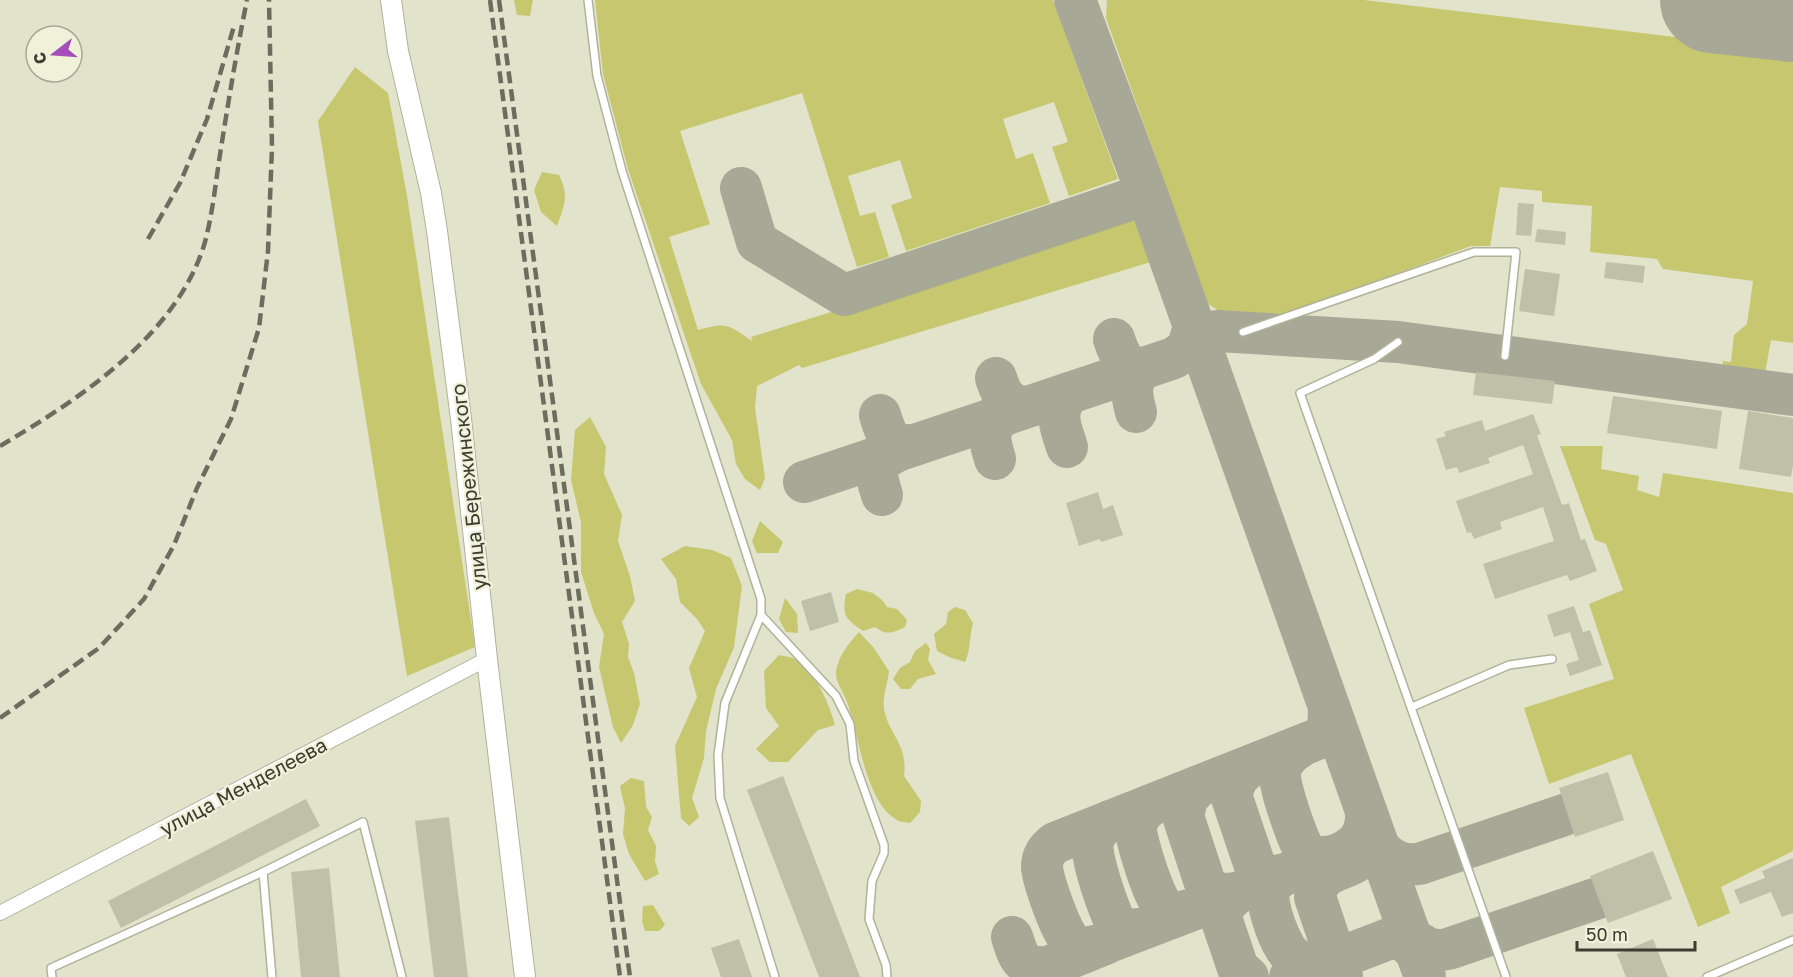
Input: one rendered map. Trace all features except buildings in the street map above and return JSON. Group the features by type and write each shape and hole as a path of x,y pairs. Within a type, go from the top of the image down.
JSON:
{"main road":[{"name":"улица Бережинского","path":"391,0 398,51 434,212 461,419 525,977"}],"street":[{"name":"улица Менделеева","path":"0,913 487,659"}],"lane":[{"path":"588,0 597,76 622,171 761,598 761,615 725,703 718,755 720,798 775,977"},
{"path":"1244,332 1473,252 1516,252 1505,356"},
{"path":"1398,342 1374,359 1300,393 1506,977"},
{"path":"761,615 836,696 850,724 854,761 884,845 884,853 872,881 869,919 886,965 886,977"},
{"path":"1412,707 1509,665 1552,659"},
{"path":"52,977 51,968 263,872 363,822 402,977"},
{"path":"263,872 272,977"},
{"path":"1707,977 1793,940"}],"shaded area":[{"path":"514,0 533,0 530,16 517,15"},
{"path":"595,0 1053,0 1118,179 1069,196 1052,147 1068,142 1054,102 1003,119 1016,159 1033,153 1050,203 906,251 891,205 912,198 900,160 848,176 860,216 875,212 889,257 857,267 802,93 680,131 710,224 669,237 698,330 727,326 752,341 751,337 1137,217 1154,261 802,368 799,365 757,386 755,408 765,478 760,490 745,479 736,464 732,440 701,384 628,169 603,74"},
{"path":"1107,0 1364,0 1793,51 1793,343 1771,340 1764,379 1722,373 1723,361 1731,362 1734,335 1747,324 1753,281 1663,269 1657,259 1590,252 1592,206 1542,202 1542,191 1500,187 1490,246 1471,246 1267,322 1230,318 1208,304 1106,18"},
{"path":"355,67 388,93 407,196 475,647 407,676 318,121"},
{"path":"542,172 559,175 564,188 564,206 557,226 541,212 534,190"},
{"path":"590,417 606,447 604,474 622,515 618,541 630,576 635,601 622,622 629,644 628,657 634,673 640,704 633,725 621,743 613,727 599,667 604,634 594,613 581,572 581,522 571,480 575,430"},
{"path":"1560,446 1603,446 1601,469 1639,476 1637,490 1659,497 1663,473 1793,493 1793,851 1721,887 1730,913 1698,927 1631,754 1549,784 1524,708 1614,679 1589,604 1623,590 1606,544 1595,540"},
{"path":"760,521 783,542 778,553 757,553 752,541"},
{"path":"685,546 712,550 731,558 742,586 734,647 716,689 706,731 704,758 692,798 699,817 689,826 681,818 675,746 697,697 689,668 705,631 680,602 676,579 661,559"},
{"path":"857,589 873,593 887,607 897,609 907,620 905,627 890,633 875,627 863,631 852,623 845,612 846,594"},
{"path":"785,598 797,614 798,633 786,632 779,619"},
{"path":"955,607 965,610 973,623 965,662 937,651 934,634 946,624 948,612"},
{"path":"859,632 873,647 889,671 884,695 886,718 901,747 904,776 921,801 920,812 910,823 897,820 886,811 877,798 864,766 847,702 837,679 837,666 842,655"},
{"path":"926,643 930,649 928,660 936,674 918,679 910,689 901,689 893,679 900,668 910,662 915,651"},
{"path":"779,655 797,660 810,672 826,699 835,725 818,730 788,762 770,762 756,749 779,726 766,708 764,671"},
{"path":"631,778 644,781 646,807 652,817 648,830 656,846 655,861 659,874 645,881 629,854 623,834 625,808 620,786"},
{"path":"653,905 665,925 659,931 645,931 642,921 643,906"}],"taxiway":[{"path":"1075,0 1147,194 1425,977"},
{"path":"741,188 757,242 844,295 1147,194"},
{"path":"804,482 1174,358 1187,349 1194,327"},
{"path":"1197,335 1218,331 1398,342 1793,395"},
{"path":"1114,339 1123,359 1131,366 1142,368"},
{"path":"1136,412 1132,389 1142,368"},
{"path":"996,378 1009,402 1026,407"},
{"path":"1067,447 1060,426 1059,413 1069,393"},
{"path":"880,415 887,434 894,442 914,445"},
{"path":"995,459 990,435 994,425 1003,415"},
{"path":"882,495 877,475 879,465 895,452"},
{"path":"1329,709 1328,731 1320,738 1055,843 1046,853 1042,867 1054,908 1064,931 1073,944 1086,947 1109,942 1341,853 1353,846 1361,837 1366,812"},
{"path":"1300,747 1287,757 1281,768 1280,779 1285,799 1304,850 1318,857 1334,856"},
{"path":"1253,765 1238,778 1233,787 1232,798 1256,869 1270,876 1285,874"},
{"path":"1197,787 1187,799 1183,816 1204,880 1214,891 1226,894 1237,893"},
{"path":"1152,805 1142,814 1136,827 1147,871 1157,897 1166,910 1175,912 1189,910"},
{"path":"1379,848 1397,861 1419,864 1567,814"},
{"path":"1110,821 1099,830 1093,842 1097,870 1116,923 1126,930 1140,929"},
{"path":"1342,977 1315,897 1317,888 1326,876 1359,860"},
{"path":"1285,874 1273,883 1268,897 1279,935 1295,959 1307,963 1323,964"},
{"path":"1237,893 1223,906 1222,921 1238,968 1248,977"},
{"path":"1410,936 1428,948 1448,949 1598,898"},
{"path":"1012,937 1023,961 1039,967 1048,967 1105,944"},
{"path":"1290,977 1391,938 1404,940 1416,952"}],"runway":[{"path":"1713,0 1793,9"}],"railway":[{"path":"0,446 61,408 122,362 173,307 192,276 205,242 210,219 247,0"},
{"path":"0,718 99,648 144,599 174,545 197,488 231,419 259,328 268,251 272,147 269,0"},
{"path":"490,0 620,977"},
{"path":"499,0 630,977"},
{"path":"148,239 180,183 207,119 234,26"}]}
